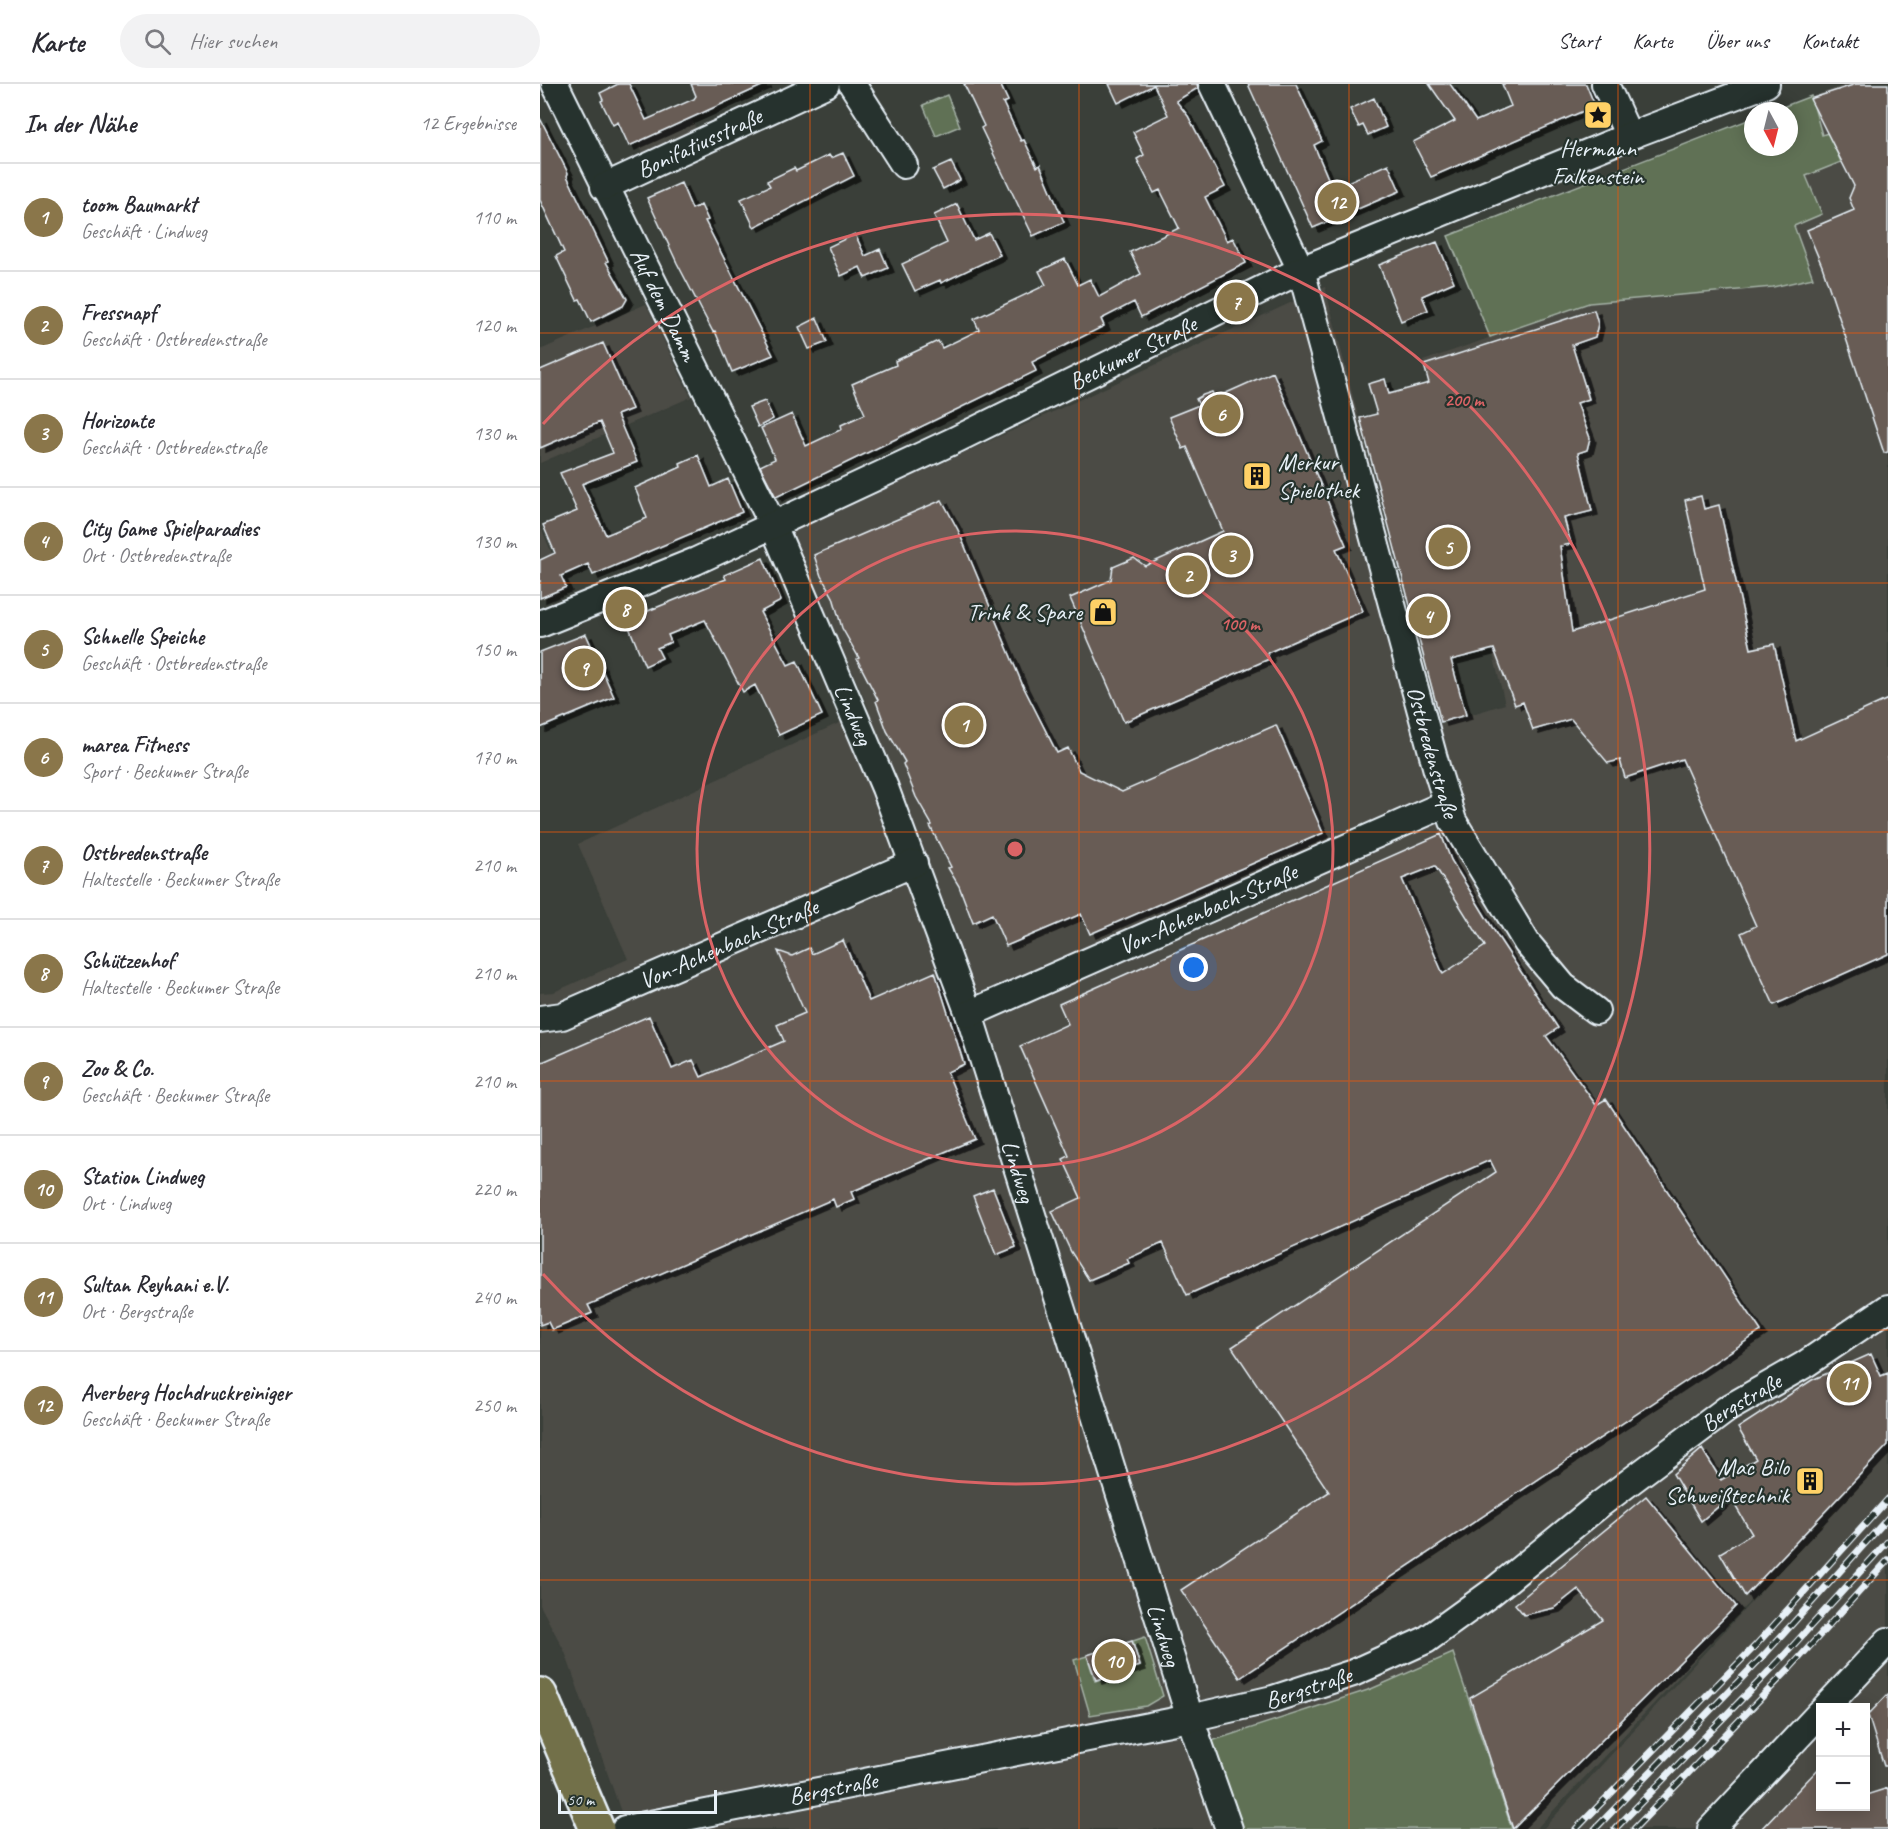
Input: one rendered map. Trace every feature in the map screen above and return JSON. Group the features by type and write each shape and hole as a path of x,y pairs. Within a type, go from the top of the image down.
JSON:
{"main road":[{"path":"540,1695 597,1829"}],"street":[{"name":"Auf dem Damm","path":"555,84 773,525"},
{"name":"Bonifatiusstraße","path":"604,187 826,84"},
{"path":"852,84 904,165"},
{"name":"Ostbredenstraße","path":"1212,84 1301,270 1453,821 1537,956 1563,986 1596,1011"},
{"path":"1605,84 1629,136"},
{"name":"Beckumer Straße","path":"540,624 620,593 773,525 953,441 1301,270 1629,136 1766,84"},
{"name":"Lindweg","path":"773,525 870,750 969,1014 1190,1718 1229,1829"},
{"name":"Von-Achenbach-Straße","path":"969,1014 1448,803"},
{"name":"Von-Achenbach-Straße","path":"540,1019 562,1016 914,863"},
{"name":"Bergstraße","path":"625,1829 1190,1718 1292,1693 1353,1673 1426,1640 1491,1593 1599,1505 1727,1409 1804,1365 1888,1308"},
{"path":"1829,1703 1888,1641"},
{"path":"1711,1829 1816,1718"}],"shaded area":[{"path":"1848,84 1888,84 1888,1829 1543,1829 1843,1502 1536,1829 627,1829 565,1652 540,1605 540,993 554,992 628,959 578,844 869,709 791,532 1325,287 1437,725 1505,704 1423,361 1489,338 1448,236 1744,121 1744,156 1798,156 1797,102"},
{"path":"685,103 697,131 644,156 632,126"},
{"path":"646,304 691,397 540,463 540,350"},
{"path":"540,525 567,590 540,600"}],"green space":[{"path":"947,95 960,126 936,136 923,105"},
{"path":"1811,96 1822,135 1828,133 1841,162 1806,176 1822,214 1794,226 1813,278 1773,287 1589,303 1490,337 1448,236 1744,121 1744,156 1798,156 1798,102 1795,102"},
{"path":"1145,1637 1163,1696 1146,1706 1090,1715 1074,1660 1087,1656 1095,1681 1141,1666 1133,1641"},
{"path":"1453,1653 1512,1829 1217,1829 1193,1747 1371,1689"}],"building":[{"path":"618,84 629,84 646,120 694,99 696,96 691,84 766,84 629,146 618,122 613,125 601,101 603,100 600,93"},
{"path":"964,84 1000,84 1008,101 1003,103 1021,141 1024,140 1037,167 1040,165 1064,222 1033,236 981,128 984,126"},
{"path":"1109,84 1197,84 1198,88 1176,101 1188,116 1225,187 1205,197 1227,241 1233,238 1246,263 1141,317 1134,302 1101,319 1104,326 1032,362 1036,371 776,497 760,466 775,459 761,428 792,414 806,446 842,429 841,425 865,414 852,384 896,365 895,361 938,341 942,348 979,330 974,319 1046,285 1039,271 1065,259 1078,285 1090,279 1099,297 1141,274 1130,252 1179,228 1160,190 1154,193 1137,159 1144,155 1133,132 1168,115 1154,85 1118,103"},
{"path":"1248,84 1296,84 1322,141 1314,145 1330,183 1339,179 1341,185 1388,164 1400,191 1313,228"},
{"path":"1429,84 1450,84 1476,121 1511,106 1502,84 1586,84 1595,106 1431,177 1413,142 1455,121"},
{"path":"1856,84 1888,84 1888,452 1884,453 1822,266 1807,230 1854,210 1849,198 1854,186 1810,99"},
{"path":"1374,98 1386,127 1368,135 1363,125 1359,127 1350,109"},
{"path":"540,118 568,173 567,176 608,261 606,262 627,299 623,306 591,322 580,299 577,300 556,256 564,252 540,200"},
{"path":"843,153 854,176 754,227 741,199 770,186 767,181 794,168 796,171 829,155 831,158"},
{"path":"951,162 960,180 943,189 933,170"},
{"path":"681,183 692,209 701,205 708,220 705,221 773,355 732,372 715,331 713,332 677,263 647,198"},
{"path":"957,204 974,240 989,233 1000,255 941,283 940,280 915,291 902,264 947,243 934,215"},
{"path":"855,234 865,256 880,249 888,268 865,278 860,267 841,276 828,247"},
{"path":"1437,242 1454,282 1422,296 1428,310 1401,321 1379,265"},
{"path":"1594,310 1598,324 1595,337 1572,345 1589,399 1577,403 1590,438 1587,450 1578,453 1592,511 1564,518 1571,544 1560,546 1572,632 1705,589 1685,500 1701,496 1704,509 1719,505 1751,649 1774,644 1796,741 1888,699 1888,954 1774,1005 1741,933 1756,926 1682,759 1625,778 1620,760 1608,763 1571,719 1533,730 1523,702 1515,705 1494,649 1451,660 1466,715 1441,722 1360,418 1377,414 1368,384 1385,379 1389,394 1429,383 1424,365"},
{"path":"817,318 827,342 809,349 799,327"},
{"path":"603,343 632,409 617,415 637,462 582,484 606,535 647,518 635,488 681,467 680,463 698,455 711,487 728,479 742,512 593,575 588,564 561,576 566,587 540,598 540,560 555,553 543,525 577,511 560,473 613,453 600,422 540,448 540,370"},
{"path":"1273,372 1346,545 1336,549 1363,611 1267,653 1269,659 1124,722 1070,598 1111,580 1113,567 1134,558 1145,566 1223,531 1187,447 1183,449 1169,417 1199,405 1196,399 1203,395 1212,392 1215,398"},
{"path":"765,401 773,419 758,427 749,407"},
{"path":"942,500 958,530 1023,686 1057,753 1068,748 1079,771 1122,792 1276,725 1323,833 1090,934 1081,914 1006,946 992,914 973,923 959,886 948,868 951,867 930,826 932,825 916,797 903,764 905,762 887,731 876,701 878,700 842,628 833,597 821,576 814,555"},
{"path":"763,558 781,601 760,612 788,665 797,661 822,715 779,735 755,685 743,692 705,620 668,635 671,642 657,648 662,658 645,666 626,620 726,579 724,575"},
{"path":"586,634 614,697 540,728 540,652"},
{"path":"1441,834 1451,860 1558,1028 1546,1036 1596,1105 1606,1099 1761,1331 1240,1678 1181,1590 1329,1492 1232,1347 1496,1172 1490,1160 1187,1295 1163,1243 1127,1259 1129,1263 1089,1280 1071,1252 1052,1211 1081,1198 1063,1159 1069,1156 1020,1046 1068,1024 1059,1004","holes":["1435,866 1485,946 1443,974 1402,879"]},
{"path":"843,940 869,1001 935,972 964,1064 947,1072 975,1139 851,1192 854,1199 836,1207 833,1199 588,1305 592,1313 552,1330 548,1322 540,1325 540,1063 649,1016 672,1069 693,1060 701,1077 784,1041 777,1025 805,1013 778,951 792,956 809,948 812,954"},
{"path":"993,1188 1016,1247 996,1255 973,1196"},
{"path":"1871,1354 1881,1376 1888,1373 1888,1445 1745,1596 1720,1553 1752,1534 1730,1497 1701,1521 1673,1474 1702,1449 1721,1480 1756,1459 1738,1428 1812,1380"},
{"path":"1646,1496 1736,1606 1513,1829 1470,1698 1603,1620 1578,1589 1554,1608 1524,1615 1515,1604"},
{"path":"1132,1641 1140,1666 1096,1680 1087,1655"},
{"path":"1888,1694 1888,1766 1884,1766 1870,1721 1870,1713"},
{"path":"1816,1771 1816,1811 1870,1811 1870,1794 1888,1788 1888,1829 1761,1829"}],"railway":[{"path":"1576,1829 1755,1646 1888,1499"},
{"path":"1595,1829 1766,1653 1888,1518"},
{"path":"1615,1829 1779,1661 1888,1541"},
{"path":"1634,1829 1790,1668 1888,1560"}],"place":[{"name":"Hermann Falkenstein","path":"1598,115"},
{"name":"Averberg Hochdruckreiniger","path":"1337,202"},
{"name":"Ostbredenstraße","path":"1236,302"},
{"name":"marea Fitness","path":"1221,414"},
{"name":"Merkur Spielothek","path":"1257,476"},
{"name":"Schnelle Speiche","path":"1448,547"},
{"name":"Horizonte","path":"1231,555"},
{"name":"Fressnapf","path":"1188,575"},
{"name":"Schützenhof","path":"625,609"},
{"name":"Trink & Spare","path":"1103,612"},
{"name":"City Game Spielparadies","path":"1428,616"},
{"name":"Zoo & Co.","path":"584,668"},
{"name":"toom Baumarkt","path":"964,725"},
{"name":"Sultan Reyhani e.V.","path":"1849,1383"},
{"name":"Mac Bilo Schweißtechnik","path":"1810,1481"},
{"name":"Station Lindweg","path":"1114,1661"}]}
